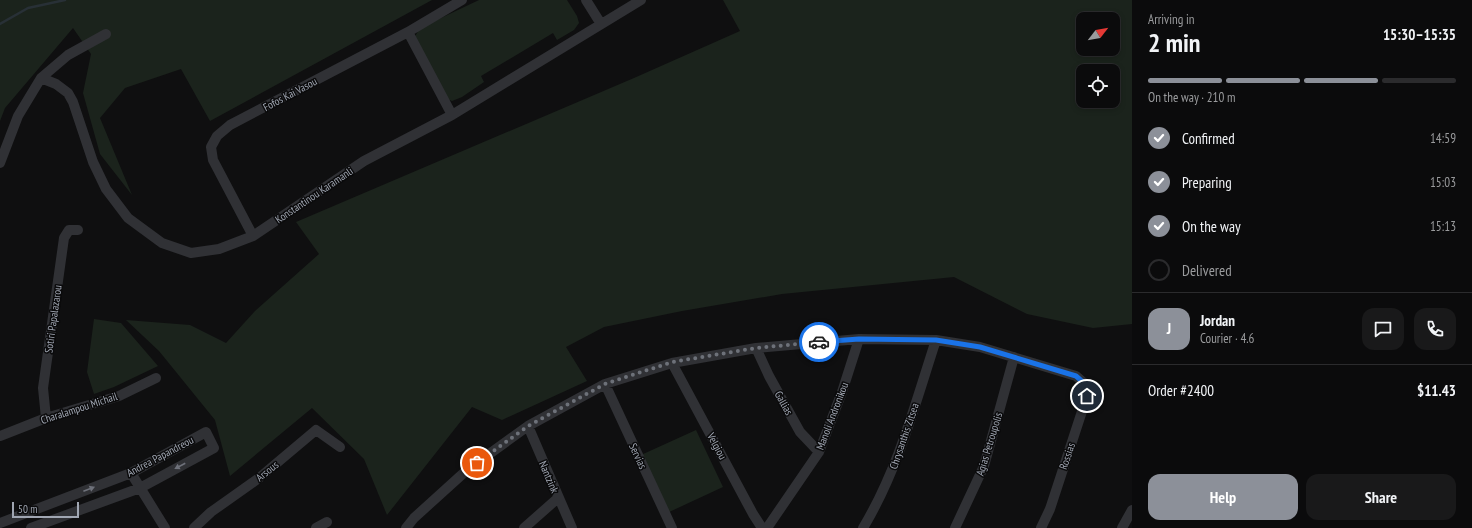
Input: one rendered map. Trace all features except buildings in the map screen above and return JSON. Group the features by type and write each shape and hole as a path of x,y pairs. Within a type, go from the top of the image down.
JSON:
{"street":[{"name":"Fofos Kai Vasou","path":"253,236 213,160 211,147 217,136 230,125 408,32 462,0"},
{"path":"586,0 602,24"},
{"name":"Konstantinou Karamanli","path":"41,78 56,84 68,94 73,102 94,162 106,189 128,218 162,243 191,253 219,249 253,236 364,161 452,115 641,0"},
{"path":"408,32 452,115"},
{"path":"0,163 18,116 41,78 68,55 106,34"},
{"name":"Sotiri Papalazarou","path":"46,418 43,388 64,238 69,230 78,230"},
{"path":"406,528 414,518 467,470 528,426 605,384 672,362 756,348 859,339 936,340 980,347 1014,357"},
{"name":"Manoli Andronikou","path":"767,528 819,452 842,392 859,339"},
{"name":"Chrysanthis Zitsea","path":"863,528 873,511 897,460 936,340"},
{"name":"Gallias","path":"756,348 769,376 800,432 819,452"},
{"name":"Rossias","path":"1014,357 1076,376 1084,383 1087,396 1050,508 1041,528"},
{"name":"Agias Petroupolis","path":"955,528 984,466 1014,357"},
{"name":"Velgiou","path":"672,362 753,514 762,528"},
{"name":"Charalampou Michail","path":"0,436 46,418 119,396 156,378"},
{"name":"Servias","path":"605,384 672,528"},
{"name":"Nantzink","path":"528,426 572,528"},
{"name":"Arsous","path":"194,528 211,512 259,478 316,430 340,447"},
{"name":"Andrea Papandreou","path":"0,523 131,473 206,432 214,448 140,488 31,528"},
{"path":"131,473 165,528"},
{"path":"524,528 558,498"},
{"path":"1122,528 1132,510"},
{"path":"316,528 327,522"}],"shaded area":[{"path":"0,0 432,0 210,121 181,69 125,88 100,118 132,195 100,154 83,93 91,54 73,28 5,108 0,121"},
{"path":"479,0 567,0 577,16 579,23 574,30 557,40 553,33 481,76 484,82 462,97 452,101 445,98 414,38 420,28"},
{"path":"723,0 1132,0 1132,324 1093,328 1027,314 954,277 782,294 682,311 604,327 566,347 587,381 502,420 472,407 387,515 364,459 312,408 230,476 215,420 159,351 126,320 190,325 226,343 255,311 319,254 296,222 634,78 740,31"},
{"path":"94,319 121,323 158,366 114,387 94,394 87,372"},
{"path":"696,430 723,487 667,513 641,455"}],"waterway":[{"path":"0,24 28,8 65,0"}],"way so far":[{"path":"477,463 528,426 605,384 672,362 756,348 819,342"}],"route":[{"path":"819,342 859,339 936,340 980,347 1076,376 1084,383 1087,396"}]}
